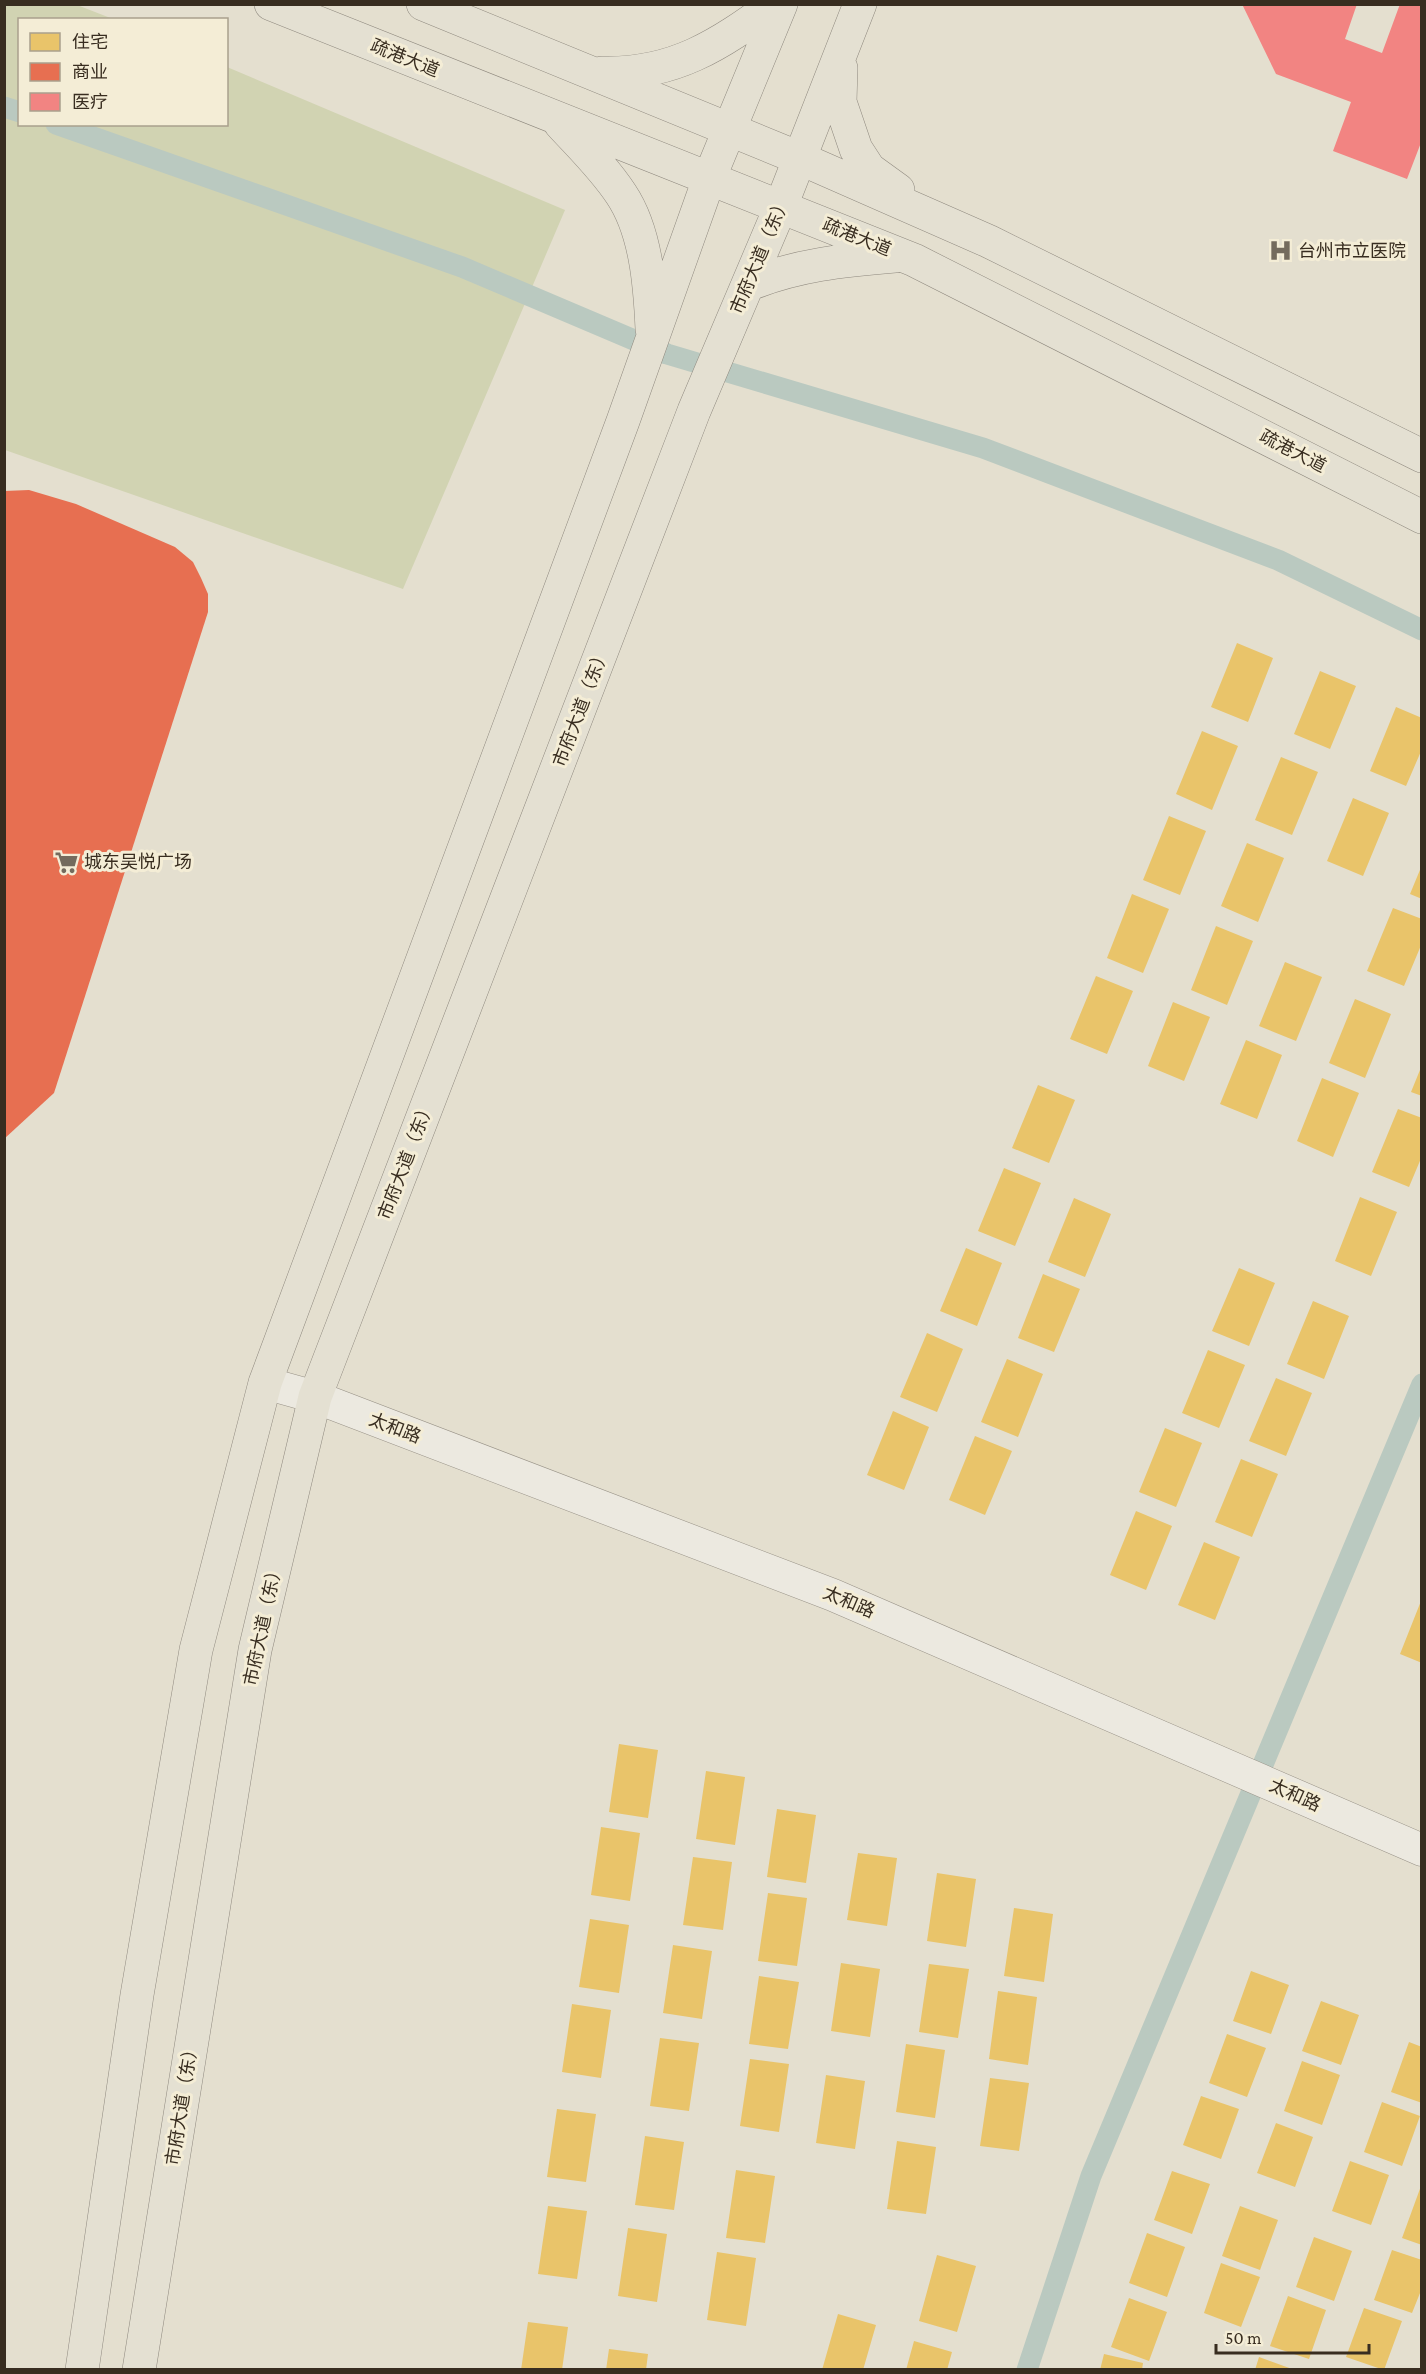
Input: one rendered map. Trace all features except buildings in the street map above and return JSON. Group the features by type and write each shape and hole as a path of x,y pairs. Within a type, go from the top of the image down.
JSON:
{"main road":[{"name":"疏港大道","path":"271,4 903,256 1422,517"},
{"path":"423,4 799,158 988,242 1422,456"},
{"path":"589,72 625,74 653,70 711,47 775,4"},
{"path":"82,2370 137,1995 196,1650 265,1383 667,300 709,179 781,4"},
{"name":"市府大道（东）","path":"139,2370 255,1650 315,1397 694,411 781,206 860,4"},
{"path":"842,51 840,102 856,149 869,169 930,216"},
{"path":"555,117 622,195 638,229 651,310 652,339"},
{"path":"742,298 772,274 844,260 903,256"}],"street":[{"name":"太和路","path":"265,1383 315,1397 833,1595 1422,1850"}],"green space":[{"path":"5,4 77,5 110,18 18,18 18,126 228,126 228,67 565,210 403,589 5,450"}],"waterway":[{"path":"4,107 18,111"},
{"path":"62,126 462,267 667,354 983,448 1278,560 1422,630"},
{"path":"1027,2370 1091,2176 1422,1384"}],"place":[{"name":"台州市立医院","path":"1280,251"},
{"name":"城东吴悦广场","path":"66,862"}]}
